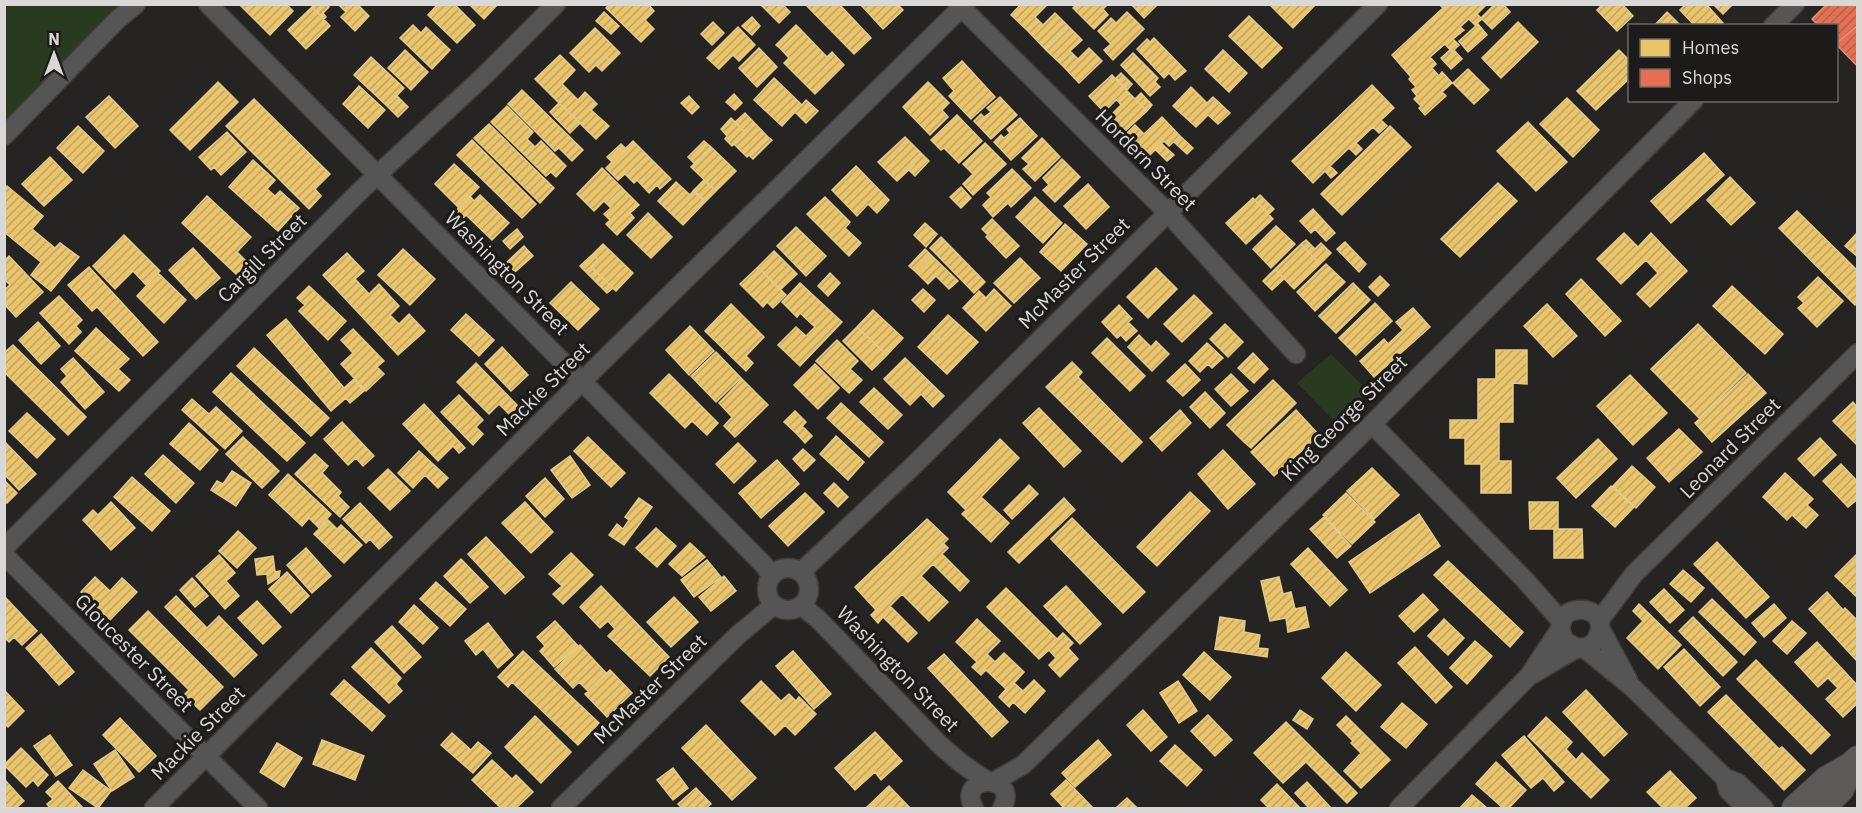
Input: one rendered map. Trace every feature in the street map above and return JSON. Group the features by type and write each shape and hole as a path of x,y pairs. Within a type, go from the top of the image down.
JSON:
{"main road":[{"path":"1795,808 1827,779 1854,763"},
{"path":"1822,808 1841,789 1854,763"}],"street":[{"path":"117,20 127,4"},
{"path":"4,136 117,20 136,4"},
{"name":"Washington Street","path":"208,4 763,564 772,576"},
{"name":"Cargill Street","path":"4,548 377,175 485,75 556,4"},
{"name":"McMaster Street","path":"801,572 920,460 1378,4"},
{"path":"1775,24 1795,4"},
{"name":"Hordern Street","path":"962,6 1167,212 1296,354"},
{"name":"Mackie Street","path":"154,808 962,6"},
{"name":"King George Street","path":"971,803 977,785 1023,765 1372,424 1692,102"},
{"name":"Leonard Street","path":"1599,625 1634,574 1857,353"},
{"path":"1372,424 1526,580 1561,625 1565,641 1570,646 1580,648 1632,687 1725,777 1738,783 1764,808"},
{"name":"Gloucester Street","path":"4,555 258,808"},
{"path":"786,568 801,572 810,586 809,597 802,606 791,611 779,609 770,601 767,591 767,585 772,576 786,568"},
{"name":"Leonard Street","path":"1580,609 1634,574"},
{"path":"1526,580 1580,609 1590,611 1632,687"},
{"name":"McMaster Street","path":"561,808 738,635 774,605"},
{"name":"Washington Street","path":"802,606 818,619 940,745 961,763 1002,787 1006,804"},
{"path":"1399,808 1529,676 1570,612 1580,609"},
{"path":"1529,676 1596,641 1599,625"},
{"path":"961,763 967,777 971,803"},
{"name":"King George Street","path":"1006,804 1023,765"},
{"path":"1725,777 1728,790 1746,808"}],"green space":[{"path":"5,5 120,5 5,125"},
{"path":"1331,354 1369,392 1337,424 1297,383"}],"building: Homes":[{"path":"239,4 286,4 293,11 270,35"},
{"path":"315,4 326,4 329,7 323,13 326,17 324,19 312,7"},
{"path":"341,4 357,4 369,16 355,31 341,17 346,12 340,6"},
{"path":"438,4 454,4 475,25 457,43 428,15"},
{"path":"469,4 498,4 484,19"},
{"path":"610,4 648,4 654,11 645,20 654,29 641,42 606,8"},
{"path":"763,4 782,4 790,12 779,23 762,6"},
{"path":"805,4 839,4 871,38 854,54"},
{"path":"860,4 897,4 903,10 883,29"},
{"path":"1021,4 1047,5 1035,17 1039,21 1028,31 1011,15"},
{"path":"1077,4 1108,4 1103,9 1108,15 1094,29 1073,8"},
{"path":"1131,4 1158,4 1144,18"},
{"path":"1269,4 1316,4 1293,28"},
{"path":"1442,4 1484,4 1485,6 1477,14 1482,19 1475,25 1469,19 1460,27 1464,30 1453,39 1459,45 1452,52 1445,44 1430,57 1436,64 1432,68 1439,76 1442,72 1452,83 1442,92 1446,96 1425,115 1419,108 1421,106 1414,99 1417,96 1412,90 1416,87 1409,79 1411,77 1392,55 1443,8"},
{"path":"1495,4 1503,4 1510,12 1492,29 1481,18"},
{"path":"1603,4 1622,4 1633,16 1617,31 1597,10"},
{"path":"1686,4 1706,4 1723,23 1693,24 1680,10"},
{"path":"1713,4 1733,4 1723,14"},
{"path":"312,7 330,26 306,49 288,30"},
{"path":"604,12 619,26 611,34 596,21"},
{"path":"1127,12 1144,29 1113,60 1104,50 1111,44 1098,31 1111,18 1116,23"},
{"path":"1667,12 1679,24 1656,24"},
{"path":"1055,13 1068,26 1045,49 1028,31 1039,21 1043,25"},
{"path":"1249,16 1282,48 1262,68 1229,36"},
{"path":"752,17 760,26 752,35 742,26"},
{"path":"713,22 724,33 712,45 701,34"},
{"path":"1518,22 1538,42 1501,78 1482,58"},
{"path":"1478,24 1487,35 1468,52 1459,41"},
{"path":"413,25 421,33 426,27 450,50 432,69 400,38"},
{"path":"796,25 801,30 781,49 776,45"},
{"path":"738,27 755,45 739,61 733,55 719,69 707,58"},
{"path":"1069,27 1082,40 1070,51 1074,55 1063,66 1046,50"},
{"path":"595,28 620,53 611,62 605,56 589,72 570,53"},
{"path":"801,30 827,57 832,52 844,65 815,94 784,63 789,58 781,49"},
{"path":"1154,38 1186,71 1175,80 1169,73 1164,78 1137,49 1147,39 1150,42"},
{"path":"759,48 777,67 757,87 739,68"},
{"path":"1089,48 1102,61 1079,83 1063,66 1074,55 1078,59"},
{"path":"405,50 428,72 411,90 388,68"},
{"path":"1223,50 1247,73 1229,92 1205,69"},
{"path":"1450,50 1452,52 1454,50 1462,59 1451,69 1441,58"},
{"path":"1619,50 1628,59 1628,80 1596,110 1577,91"},
{"path":"1133,53 1158,78 1155,82 1160,87 1150,96 1121,65"},
{"path":"560,55 575,70 562,84 570,92 559,103 535,79"},
{"path":"605,56 611,62 602,71 596,65"},
{"path":"371,57 404,88 387,106 354,75"},
{"path":"962,61 995,97 971,119 949,96 954,91 943,78"},
{"path":"1468,69 1489,90 1474,104 1453,83"},
{"path":"1121,73 1132,84 1127,90 1116,78"},
{"path":"1112,75 1129,93 1119,102 1116,100 1104,112 1089,96"},
{"path":"774,78 802,105 806,100 818,111 806,123 795,112 782,126 754,100"},
{"path":"218,82 238,102 190,150 170,130"},
{"path":"928,82 949,103 942,110 948,117 930,135 903,107"},
{"path":"1372,85 1394,108 1381,120 1387,126 1379,133 1373,127 1356,143 1362,149 1356,155 1349,148 1330,166 1337,173 1331,178 1325,171 1313,183 1292,161"},
{"path":"359,86 385,110 368,128 343,104"},
{"path":"1191,87 1207,103 1213,97 1230,113 1218,124 1208,115 1196,127 1173,106"},
{"path":"522,90 583,150 572,161 559,148 555,151 508,104"},
{"path":"570,92 578,100 585,92 597,104 591,110 609,126 596,139 559,103"},
{"path":"1129,93 1147,111 1124,132 1109,117 1121,105 1119,102"},
{"path":"1141,93 1152,105 1147,111 1135,99"},
{"path":"734,94 742,103 735,110 726,102"},
{"path":"109,96 138,126 115,148 86,117"},
{"path":"397,96 408,107 398,117 387,106"},
{"path":"689,96 699,107 692,114 681,103"},
{"path":"1000,97 1017,115 991,139 974,121 981,114 984,117 991,112 987,108"},
{"path":"1567,98 1599,130 1573,157 1540,124"},
{"path":"254,99 330,174 315,189 321,196 309,209 226,126"},
{"path":"559,103 580,123 570,133 550,112"},
{"path":"507,106 533,132 527,139 535,147 541,141 566,166 556,177 551,172 546,176 491,122"},
{"path":"745,113 768,137 747,157 734,144 746,133 735,122"},
{"path":"957,115 982,141 959,163 944,148 941,150 931,140"},
{"path":"1162,117 1180,136 1169,146 1164,141 1148,157 1126,134 1135,125 1144,134"},
{"path":"731,118 746,133 732,146 725,139 727,136 721,129"},
{"path":"1020,118 1037,136 1011,160 994,142 1001,135 1004,138 1010,133 1007,129"},
{"path":"1528,122 1567,162 1536,191 1497,151"},
{"path":"489,124 554,188 540,203 474,138"},
{"path":"78,126 104,151 83,173 57,148"},
{"path":"1390,126 1411,147 1342,215 1321,194"},
{"path":"227,132 246,152 221,175 214,167 211,170 199,157"},
{"path":"1180,136 1193,148 1187,154 1174,142"},
{"path":"768,137 772,140 753,159 749,155"},
{"path":"905,137 921,153 911,162 914,165 897,181 878,162"},
{"path":"1042,138 1060,157 1035,181 1023,169 1029,164 1022,158"},
{"path":"472,140 536,204 522,218 457,155"},
{"path":"633,141 648,156 627,176 625,174 618,180 606,168"},
{"path":"704,141 711,147 695,164 688,157"},
{"path":"985,143 1006,164 973,195 963,184 973,174 963,164"},
{"path":"621,144 626,149 612,162 607,157"},
{"path":"1162,144 1174,155 1167,161 1155,149"},
{"path":"711,147 736,171 716,191 691,167"},
{"path":"921,153 929,161 915,176 909,170 914,165 911,162"},
{"path":"1704,153 1724,175 1671,223 1651,201"},
{"path":"648,156 671,179 660,189 657,185 649,193 637,180 634,183 627,176"},
{"path":"50,157 72,180 44,206 22,184"},
{"path":"1062,159 1080,177 1055,202 1043,190 1049,185 1043,178"},
{"path":"253,160 275,180 267,189 275,196 280,191 299,208 278,231 229,187"},
{"path":"454,164 479,187 459,208 435,184"},
{"path":"856,166 889,200 877,213 868,204 857,216 832,190"},
{"path":"602,168 623,189 607,204 604,201 594,211 577,194"},
{"path":"1012,169 1031,188 1011,207 1008,203 993,217 983,205 991,197 987,193"},
{"path":"1730,177 1755,203 1731,225 1707,200"},
{"path":"704,180 716,191 706,201 694,190"},
{"path":"676,182 690,195 693,191 705,202 683,225 658,201"},
{"path":"1498,183 1517,201 1460,257 1441,239"},
{"path":"1088,184 1109,207 1086,229 1064,206"},
{"path":"7,186 43,216 32,229 55,248 60,243 79,257 51,291 31,275 41,262 4,232 4,189"},
{"path":"961,187 971,198 961,208 950,197"},
{"path":"623,189 639,205 630,213 634,218 617,235 606,224 610,220 604,214 611,208 607,204"},
{"path":"480,195 509,223 492,240 466,215 459,223 451,216 470,196 474,201"},
{"path":"1260,195 1274,209 1269,214 1255,200"},
{"path":"207,196 251,237 237,252 248,263 237,275 182,223"},
{"path":"825,197 850,222 845,228 861,243 849,256 807,214"},
{"path":"1035,197 1062,223 1043,243 1016,217"},
{"path":"1253,198 1273,219 1246,244 1226,223"},
{"path":"1313,209 1324,221 1311,233 1300,221"},
{"path":"1797,211 1858,271 1858,303 1855,305 1779,228"},
{"path":"648,213 672,237 651,258 627,235"},
{"path":"992,219 1019,246 1006,258 986,237 988,235 982,229"},
{"path":"1324,221 1335,233 1326,241 1315,229"},
{"path":"925,223 937,234 926,247 914,235"},
{"path":"1065,224 1087,244 1061,271 1040,252"},
{"path":"1276,226 1295,244 1271,268 1253,249"},
{"path":"796,227 826,256 806,276 777,246"},
{"path":"517,229 523,237 510,249 503,241"},
{"path":"1858,232 1858,257 1845,246"},
{"path":"1624,233 1638,247 1651,233 1687,271 1650,307 1637,294 1658,273 1646,260 1621,284 1597,259"},
{"path":"124,235 160,271 146,285 133,271 115,289 93,266"},
{"path":"941,237 947,243 936,254 930,248"},
{"path":"1306,240 1315,249 1321,243 1331,253 1320,264 1301,244"},
{"path":"1345,242 1366,264 1359,272 1337,249"},
{"path":"947,243 985,282 974,293 936,254"},
{"path":"603,244 633,273 616,291 591,267 598,260 593,254"},
{"path":"1301,244 1320,264 1294,289 1275,269"},
{"path":"524,246 533,256 515,272 506,263"},
{"path":"193,248 220,278 196,299 169,270"},
{"path":"403,249 435,279 410,305 378,275"},
{"path":"925,249 932,256 916,272 909,266"},
{"path":"774,251 797,274 780,290 758,267"},
{"path":"347,253 364,271 355,279 369,294 379,284 399,306 390,315 399,324 409,314 425,331 398,355 323,275"},
{"path":"593,254 598,260 591,267 613,288 607,293 580,266"},
{"path":"9,256 43,292 16,317 4,304 4,290 10,285 4,279 4,261"},
{"path":"932,256 958,281 949,289 936,276 928,284 916,272"},
{"path":"1020,258 1040,278 1014,303 994,283"},
{"path":"1326,264 1345,282 1315,311 1297,292"},
{"path":"89,267 158,342 143,356 97,307 92,311 68,285"},
{"path":"758,267 786,295 773,308 767,302 763,307 740,284"},
{"path":"1156,268 1177,289 1148,318 1127,297"},
{"path":"1275,269 1284,279 1272,290 1263,281"},
{"path":"158,273 186,300 164,323 137,296"},
{"path":"830,273 840,283 828,296 818,286"},
{"path":"1380,276 1389,285 1378,296 1369,287"},
{"path":"1818,277 1843,301 1817,327 1798,308 1804,303 1798,297"},
{"path":"1581,279 1621,321 1605,336 1566,294"},
{"path":"571,282 599,309 578,330 550,303"},
{"path":"800,283 842,322 800,366 778,345 796,327 806,336 815,327 800,313 797,317 782,302"},
{"path":"1353,283 1370,300 1336,333 1319,316"},
{"path":"309,286 346,321 328,340 299,311 305,305 297,298"},
{"path":"1732,286 1783,334 1765,354 1713,306"},
{"path":"923,289 935,300 924,312 912,300"},
{"path":"994,289 1011,306 986,331 963,308 979,291 986,298"},
{"path":"1194,295 1212,313 1182,342 1164,324"},
{"path":"59,296 82,320 76,326 81,332 69,344 40,313"},
{"path":"1375,303 1392,321 1356,355 1339,338"},
{"path":"731,304 764,337 746,356 753,363 746,371 705,331"},
{"path":"1547,304 1577,336 1553,357 1524,326"},
{"path":"1119,305 1132,319 1128,322 1137,331 1126,341 1121,335 1117,338 1102,322"},
{"path":"1413,308 1430,327 1374,377 1360,361 1384,339 1388,344 1403,330 1396,322"},
{"path":"873,310 903,338 887,355 857,327"},
{"path":"466,314 494,340 479,356 451,330"},
{"path":"948,315 957,323 941,340 932,332"},
{"path":"286,319 344,388 354,379 364,391 350,403 346,398 331,411 267,335"},
{"path":"38,322 60,346 41,364 19,340"},
{"path":"957,323 978,342 947,374 918,347 932,332 941,340"},
{"path":"1225,324 1243,342 1228,357 1210,339"},
{"path":"1698,324 1746,373 1699,418 1651,369"},
{"path":"690,326 714,351 689,375 666,350"},
{"path":"857,327 887,355 872,370 843,341"},
{"path":"96,328 129,359 118,369 130,380 119,391 75,351"},
{"path":"353,329 384,361 377,367 384,374 366,391 341,364 353,353 341,340"},
{"path":"1139,335 1151,347 1156,341 1169,354 1152,371 1128,347"},
{"path":"1107,338 1145,376 1130,391 1092,353"},
{"path":"837,340 858,361 850,369 862,380 849,393 816,361"},
{"path":"1207,343 1223,358 1212,368 1208,364 1200,372 1189,361"},
{"path":"13,345 86,417 68,435 4,372 4,353"},
{"path":"502,347 528,375 511,391 485,364"},
{"path":"254,348 329,418 311,436 237,366"},
{"path":"1496,350 1527,350 1527,384 1513,383 1513,422 1499,422 1499,461 1511,461 1511,493 1481,493 1481,464 1465,464 1465,438 1450,438 1450,420 1478,420 1478,379 1496,379"},
{"path":"716,352 741,378 716,402 691,376"},
{"path":"1253,353 1268,369 1254,383 1238,368"},
{"path":"73,358 104,392 85,409 61,382 67,376 61,369"},
{"path":"905,358 944,396 933,407 921,394 910,405 884,379"},
{"path":"1072,362 1082,372 1078,377 1142,442 1122,462 1046,387"},
{"path":"476,363 518,406 510,415 499,404 489,414 457,382"},
{"path":"815,364 839,388 818,409 794,385"},
{"path":"1185,364 1200,380 1183,396 1167,381"},
{"path":"231,373 305,443 287,461 213,392"},
{"path":"669,374 718,423 707,435 692,421 685,428 650,393"},
{"path":"1231,374 1248,391 1231,406 1215,389"},
{"path":"1748,374 1766,393 1712,442 1695,423"},
{"path":"1630,375 1667,413 1633,445 1597,406"},
{"path":"742,379 768,405 735,437 724,426 732,417 719,403"},
{"path":"1273,380 1296,403 1275,424 1268,418 1244,442 1227,425"},
{"path":"874,388 902,415 888,429 860,402"},
{"path":"1205,392 1225,413 1210,428 1190,407"},
{"path":"459,395 483,420 476,427 483,434 473,445 441,412"},
{"path":"192,399 209,414 216,407 242,431 225,449 182,410"},
{"path":"1853,402 1858,408 1858,446 1833,421"},
{"path":"841,403 883,442 869,457 827,418"},
{"path":"424,404 465,448 459,453 453,446 438,461 403,424"},
{"path":"1039,408 1081,451 1064,467 1023,423"},
{"path":"1180,410 1191,423 1162,451 1150,438"},
{"path":"1296,410 1319,435 1274,476 1251,452"},
{"path":"795,411 806,422 796,433 784,422"},
{"path":"27,413 55,439 37,458 9,431"},
{"path":"1268,418 1275,424 1251,448 1244,442"},
{"path":"342,422 374,456 363,466 356,458 348,465 324,439"},
{"path":"189,423 218,450 200,470 170,444"},
{"path":"802,426 812,436 805,443 796,433"},
{"path":"1679,429 1702,452 1669,482 1647,458"},
{"path":"836,436 864,462 848,480 820,454"},
{"path":"243,437 279,471 262,488 226,454"},
{"path":"588,437 625,473 611,487 574,451"},
{"path":"1820,438 1836,455 1814,476 1798,459"},
{"path":"1000,439 1019,458 981,497 1009,523 991,542 962,514 966,510 948,492"},
{"path":"1598,439 1617,459 1576,498 1557,478"},
{"path":"4,441 36,474 19,490 4,474"},
{"path":"738,443 756,461 734,483 716,464"},
{"path":"803,449 815,460 804,471 793,459"},
{"path":"1223,450 1255,484 1228,509 1198,474"},
{"path":"419,451 448,478 438,488 425,475 413,488 398,473"},
{"path":"315,454 328,466 322,473 341,492 338,496 349,507 340,517 295,474"},
{"path":"163,455 194,483 176,503 145,474"},
{"path":"570,456 590,485 572,498 551,470"},
{"path":"777,460 799,484 761,518 739,493"},
{"path":"1841,464 1858,482 1858,499 1848,507 1823,481"},
{"path":"1632,466 1655,487 1636,508 1613,486"},
{"path":"1372,468 1399,495 1374,519 1347,491"},
{"path":"388,469 410,491 390,510 368,488"},
{"path":"232,471 251,483 236,506 211,490 217,481 223,484"},
{"path":"1785,473 1813,499 1807,505 1818,515 1806,528 1792,515 1787,520 1763,497"},
{"path":"288,474 331,514 319,528 309,518 302,526 269,495"},
{"path":"132,477 170,511 152,531 114,497"},
{"path":"545,478 564,499 545,517 526,496"},
{"path":"4,480 17,493 7,503 4,501"},
{"path":"834,483 848,497 838,507 824,493"},
{"path":"1029,485 1038,494 1012,519 1004,510"},
{"path":"1611,486 1634,507 1615,527 1592,506"},
{"path":"1190,492 1210,511 1157,566 1137,547"},
{"path":"805,493 824,512 788,546 769,526"},
{"path":"1346,493 1375,522 1352,544 1323,515"},
{"path":"639,498 652,507 624,545 609,535 617,524 623,529 629,520 625,517"},
{"path":"1064,498 1075,510 1019,563 1008,552"},
{"path":"111,502 135,528 111,550 83,520 93,510 98,515"},
{"path":"525,502 553,532 531,553 502,523"},
{"path":"1529,502 1558,502 1558,529 1582,529 1583,558 1554,558 1554,529 1530,529"},
{"path":"360,503 392,537 379,549 370,539 366,543 343,519"},
{"path":"1419,514 1440,546 1370,593 1349,562"},
{"path":"1324,517 1351,546 1337,558 1310,529"},
{"path":"1072,518 1145,592 1123,613 1051,539"},
{"path":"927,519 948,539 876,610 855,587"},
{"path":"328,520 337,529 341,525 362,545 344,563 314,534"},
{"path":"656,528 676,546 657,567 636,548"},
{"path":"238,531 256,548 237,568 219,551"},
{"path":"486,537 524,577 505,594 468,554"},
{"path":"1717,542 1769,597 1746,618 1694,564"},
{"path":"690,543 705,557 682,576 669,564"},
{"path":"943,543 948,548 942,554 969,581 960,591 933,564 921,576 948,602 929,621 902,594 890,606 917,633 908,642 883,617 878,623 871,615"},
{"path":"306,548 331,576 312,593 287,565"},
{"path":"1308,548 1347,590 1330,606 1291,564"},
{"path":"571,553 593,575 563,604 553,594 562,586 549,574"},
{"path":"219,555 235,573 226,581 239,596 225,609 196,576"},
{"path":"1856,555 1858,557 1858,598 1835,576"},
{"path":"273,556 275,572 280,571 279,577 268,584 267,574 257,575 255,559"},
{"path":"461,559 488,587 470,603 444,576"},
{"path":"707,560 721,577 694,597 681,580"},
{"path":"1448,561 1523,632 1510,647 1434,575"},
{"path":"1683,570 1704,588 1691,602 1670,584"},
{"path":"287,572 309,596 291,613 269,589"},
{"path":"724,576 736,591 711,611 699,597"},
{"path":"95,577 110,591 122,578 137,592 110,620 81,592"},
{"path":"1279,577 1283,594 1291,592 1295,609 1305,607 1309,627 1288,632 1286,618 1270,621 1261,581"},
{"path":"192,578 208,596 195,607 180,590"},
{"path":"436,582 466,609 450,626 420,599"},
{"path":"601,586 669,657 650,676 608,636 615,629 608,621 600,628 580,607"},
{"path":"1066,586 1101,624 1080,644 1044,606"},
{"path":"1006,588 1057,639 1063,633 1073,643 1068,648 1078,659 1060,677 1049,665 1056,658 1049,650 1039,659 987,607"},
{"path":"1664,589 1684,610 1670,623 1650,602"},
{"path":"1827,592 1843,610 1845,608 1858,621 1858,662 1809,609"},
{"path":"1423,594 1438,610 1414,632 1399,616"},
{"path":"176,596 207,628 219,616 257,655 234,677 165,607"},
{"path":"5,597 37,631 22,645 14,637 9,642 4,637"},
{"path":"674,597 698,622 671,647 647,622"},
{"path":"1712,599 1756,642 1744,655 1699,612"},
{"path":"257,601 281,627 263,644 238,618"},
{"path":"1639,604 1681,645 1658,669 1627,638 1643,621 1633,611"},
{"path":"1774,604 1786,618 1764,637 1752,623"},
{"path":"414,605 438,628 423,644 399,622"},
{"path":"148,611 223,687 200,710 184,695 189,690 129,630"},
{"path":"1220,617 1245,621 1244,632 1260,635 1258,648 1268,649 1267,657 1215,649"},
{"path":"1693,617 1737,662 1723,676 1679,631"},
{"path":"977,619 1000,641 987,654 995,662 1004,653 1024,672 1014,683 1023,691 1034,680 1045,691 1025,713 1013,702 1009,707 999,697 1006,689 986,670 981,675 972,667 977,662 956,642"},
{"path":"1444,619 1464,638 1448,655 1428,636"},
{"path":"555,621 578,646 554,667 540,651 545,646 537,637"},
{"path":"1792,621 1806,633 1787,654 1773,641"},
{"path":"488,623 513,655 498,668 483,649 476,655 465,641"},
{"path":"392,626 421,657 404,673 375,642"},
{"path":"41,634 74,672 59,685 26,648"},
{"path":"1475,641 1492,656 1467,684 1450,668"},
{"path":"1817,642 1858,686 1858,703 1843,717 1826,699 1838,688 1828,678 1818,687 1795,662"},
{"path":"580,645 606,673 588,691 579,682 573,688 555,669"},
{"path":"1415,647 1452,687 1436,703 1398,663"},
{"path":"371,648 401,678 396,684 402,691 389,703 352,667"},
{"path":"1684,649 1720,687 1700,706 1664,667"},
{"path":"523,651 599,723 578,745 512,682 508,687 498,677"},
{"path":"793,651 831,694 814,709 776,666"},
{"path":"1204,652 1231,677 1210,700 1183,675"},
{"path":"1346,652 1381,685 1356,711 1322,678"},
{"path":"944,654 1008,722 992,737 928,668"},
{"path":"1756,660 1830,735 1811,754 1737,679"},
{"path":"610,670 632,693 607,717 585,694"},
{"path":"344,680 385,716 372,731 331,694"},
{"path":"761,681 781,701 789,694 796,701 799,697 816,714 795,735 785,725 775,735 741,701"},
{"path":"1178,681 1197,711 1179,723 1160,693"},
{"path":"4,690 24,711 8,727 4,723"},
{"path":"1586,690 1627,734 1604,756 1563,712"},
{"path":"1726,695 1779,749 1782,747 1805,770 1784,790 1708,712"},
{"path":"1402,703 1427,724 1406,748 1381,727"},
{"path":"1143,710 1167,737 1151,751 1127,725"},
{"path":"1300,710 1313,719 1307,729 1293,720"},
{"path":"1208,715 1232,740 1215,756 1191,731"},
{"path":"535,716 571,752 541,783 505,747"},
{"path":"1346,716 1390,760 1361,788 1344,771 1361,753 1337,725"},
{"path":"1546,717 1572,742 1566,749 1576,760 1582,753 1609,780 1591,798 1528,736"},
{"path":"120,718 156,756 139,772 103,735"},
{"path":"1286,722 1357,793 1347,803 1306,762 1283,783 1254,753"},
{"path":"706,725 756,778 732,800 682,748"},
{"path":"875,732 902,761 881,780 875,772 855,790 835,768"},
{"path":"452,733 471,750 478,742 491,753 473,773 441,745"},
{"path":"50,735 72,765 56,776 34,746"},
{"path":"1524,736 1564,782 1554,791 1543,778 1531,788 1502,755"},
{"path":"322,740 364,756 355,780 313,764"},
{"path":"1098,740 1111,755 1075,787 1062,773"},
{"path":"277,743 302,758 284,787 260,772"},
{"path":"1175,745 1202,770 1187,786 1160,761"},
{"path":"21,748 48,775 38,786 33,780 26,787 4,765"},
{"path":"115,750 134,777 112,791 94,764"},
{"path":"492,760 512,779 516,775 533,792 516,808 501,808 472,780"},
{"path":"1496,762 1526,790 1509,808 1503,808 1476,784"},
{"path":"673,768 688,788 673,800 657,780"},
{"path":"83,770 111,791 98,808 69,788"},
{"path":"1670,771 1696,798 1685,808 1678,806 1663,808 1647,792"},
{"path":"4,779 24,801 16,808 4,807"},
{"path":"1066,780 1093,808 1064,808 1051,794"},
{"path":"58,781 83,808 50,808 47,804 53,799 46,792"},
{"path":"1307,782 1331,808 1309,808 1295,793"},
{"path":"1277,784 1300,808 1269,808 1261,800"},
{"path":"889,786 910,808 866,808"},
{"path":"696,788 711,804 706,808 682,808 678,804"},
{"path":"1472,795 1487,808 1460,808"},
{"path":"1127,798 1137,808 1117,807"}],"building: Shops":[{"path":"1827,4 1858,5 1858,25 1838,42 1838,24 1817,24 1812,19"},
{"path":"1858,25 1858,67 1838,46 1838,42"}]}
